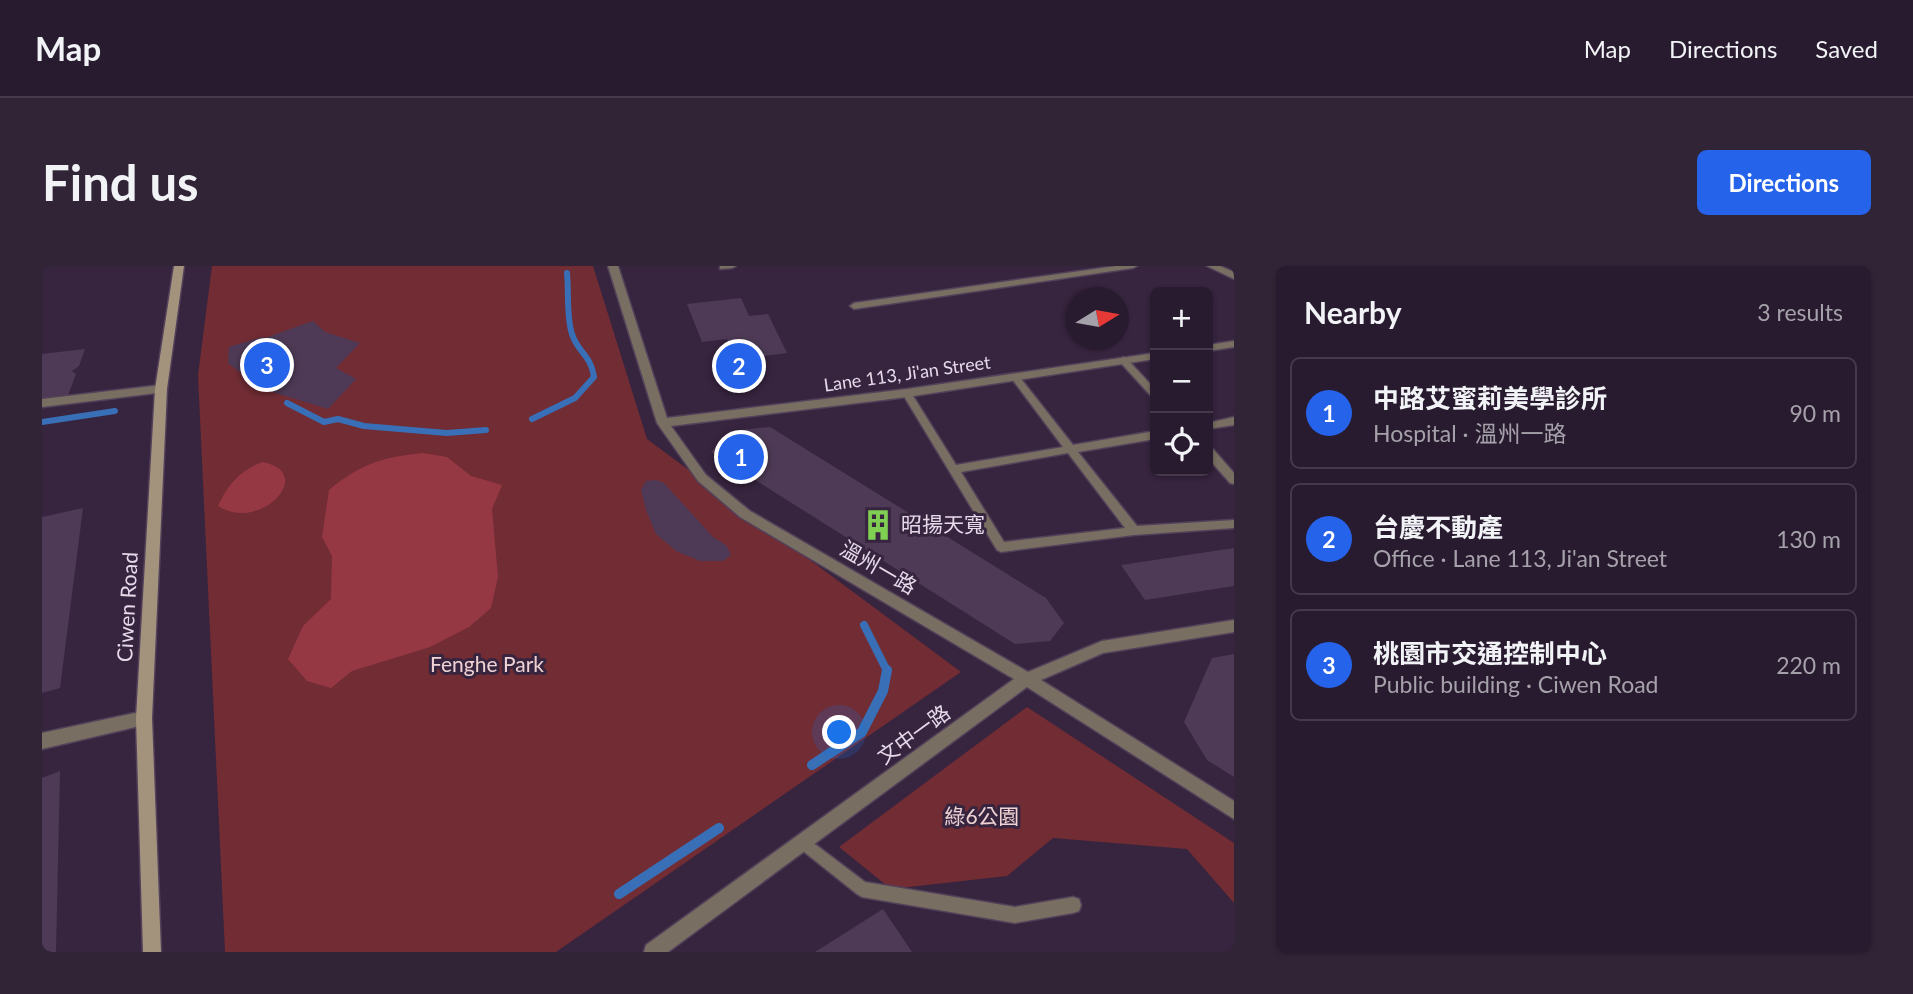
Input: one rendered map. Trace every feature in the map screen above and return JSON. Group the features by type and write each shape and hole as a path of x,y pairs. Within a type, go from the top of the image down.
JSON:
{"street":[{"name":"Ciwen Road","path":"152,952 144,718 161,389 179,266"},
{"name":"溫州一路","path":"613,266 663,424 702,478 745,514 1027,679 1234,811"},
{"path":"1212,266 1234,276"},
{"path":"1213,347 1233,345"},
{"name":"Lane 113, Ji'an Street","path":"663,424 907,393 1150,357"},
{"path":"42,403 161,389"},
{"name":"文中一路","path":"662,949 803,842 1027,679 1102,647 1234,626"},
{"path":"42,741 144,718"}],"lane":[{"path":"854,306 1132,266"},
{"path":"1123,360 1150,390"},
{"path":"1015,377 1134,531"},
{"path":"907,393 1001,547 1134,531 1234,524"},
{"path":"1213,425 1234,421"},
{"path":"954,469 1150,436"},
{"path":"1213,457 1234,480"},
{"path":"803,842 862,890 1015,915 1073,905"}],"green space":[{"name":"Fenghe Park","path":"212,266 593,266 647,439 961,672 556,952 225,952 198,375"},
{"name":"綠6公園","path":"1027,707 1234,843 1234,903 1187,849 1053,838 1007,876 891,889 839,847"}],"shaded area":[{"path":"423,453 447,457 471,476 502,485 492,509 498,577 491,608 469,627 430,647 352,671 331,688 307,681 288,659 303,626 331,599 332,556 322,537 329,490 351,474 373,463"},
{"path":"263,462 278,468 285,477 284,488 277,498 265,507 250,512 234,512 218,506 236,479"}],"building":[{"path":"741,298 749,316 768,314 787,353 735,360 727,339 702,342 687,304"},
{"path":"313,321 325,332 360,343 336,368 356,379 328,409 260,388 228,363 229,347"},
{"path":"85,349 79,366 72,371 76,374 67,398 53,400 49,397 42,401 42,354"},
{"name":"昭揚天寬","path":"770,427 1046,598 1064,623 1050,641 1015,644 711,452 730,431"},
{"path":"646,481 664,483 713,537 726,545 731,555 723,561 700,561 676,551 656,534 641,490"},
{"path":"83,508 60,688 42,693 42,517"},
{"path":"1234,548 1234,586 1145,600 1121,565"},
{"path":"1234,654 1234,777 1207,760 1184,722 1212,658"},
{"path":"60,771 56,952 42,952 42,778"},
{"path":"883,909 912,952 815,952"}],"waterway":[{"path":"532,419 575,398 594,377 570,327 567,273"},
{"path":"287,403 324,422 338,419 364,426 447,433 486,430"},
{"path":"42,422 115,411"},
{"path":"864,625 887,671"},
{"path":"812,765 862,732 883,691 887,671"},
{"path":"619,894 719,828"}],"place":[{"name":"桃園市交通控制中心","path":"267,365"},
{"name":"台慶不動產","path":"739,366"},
{"name":"中路艾蜜莉美學診所","path":"741,457"},
{"name":"昭揚天寬","path":"878,525"}]}
